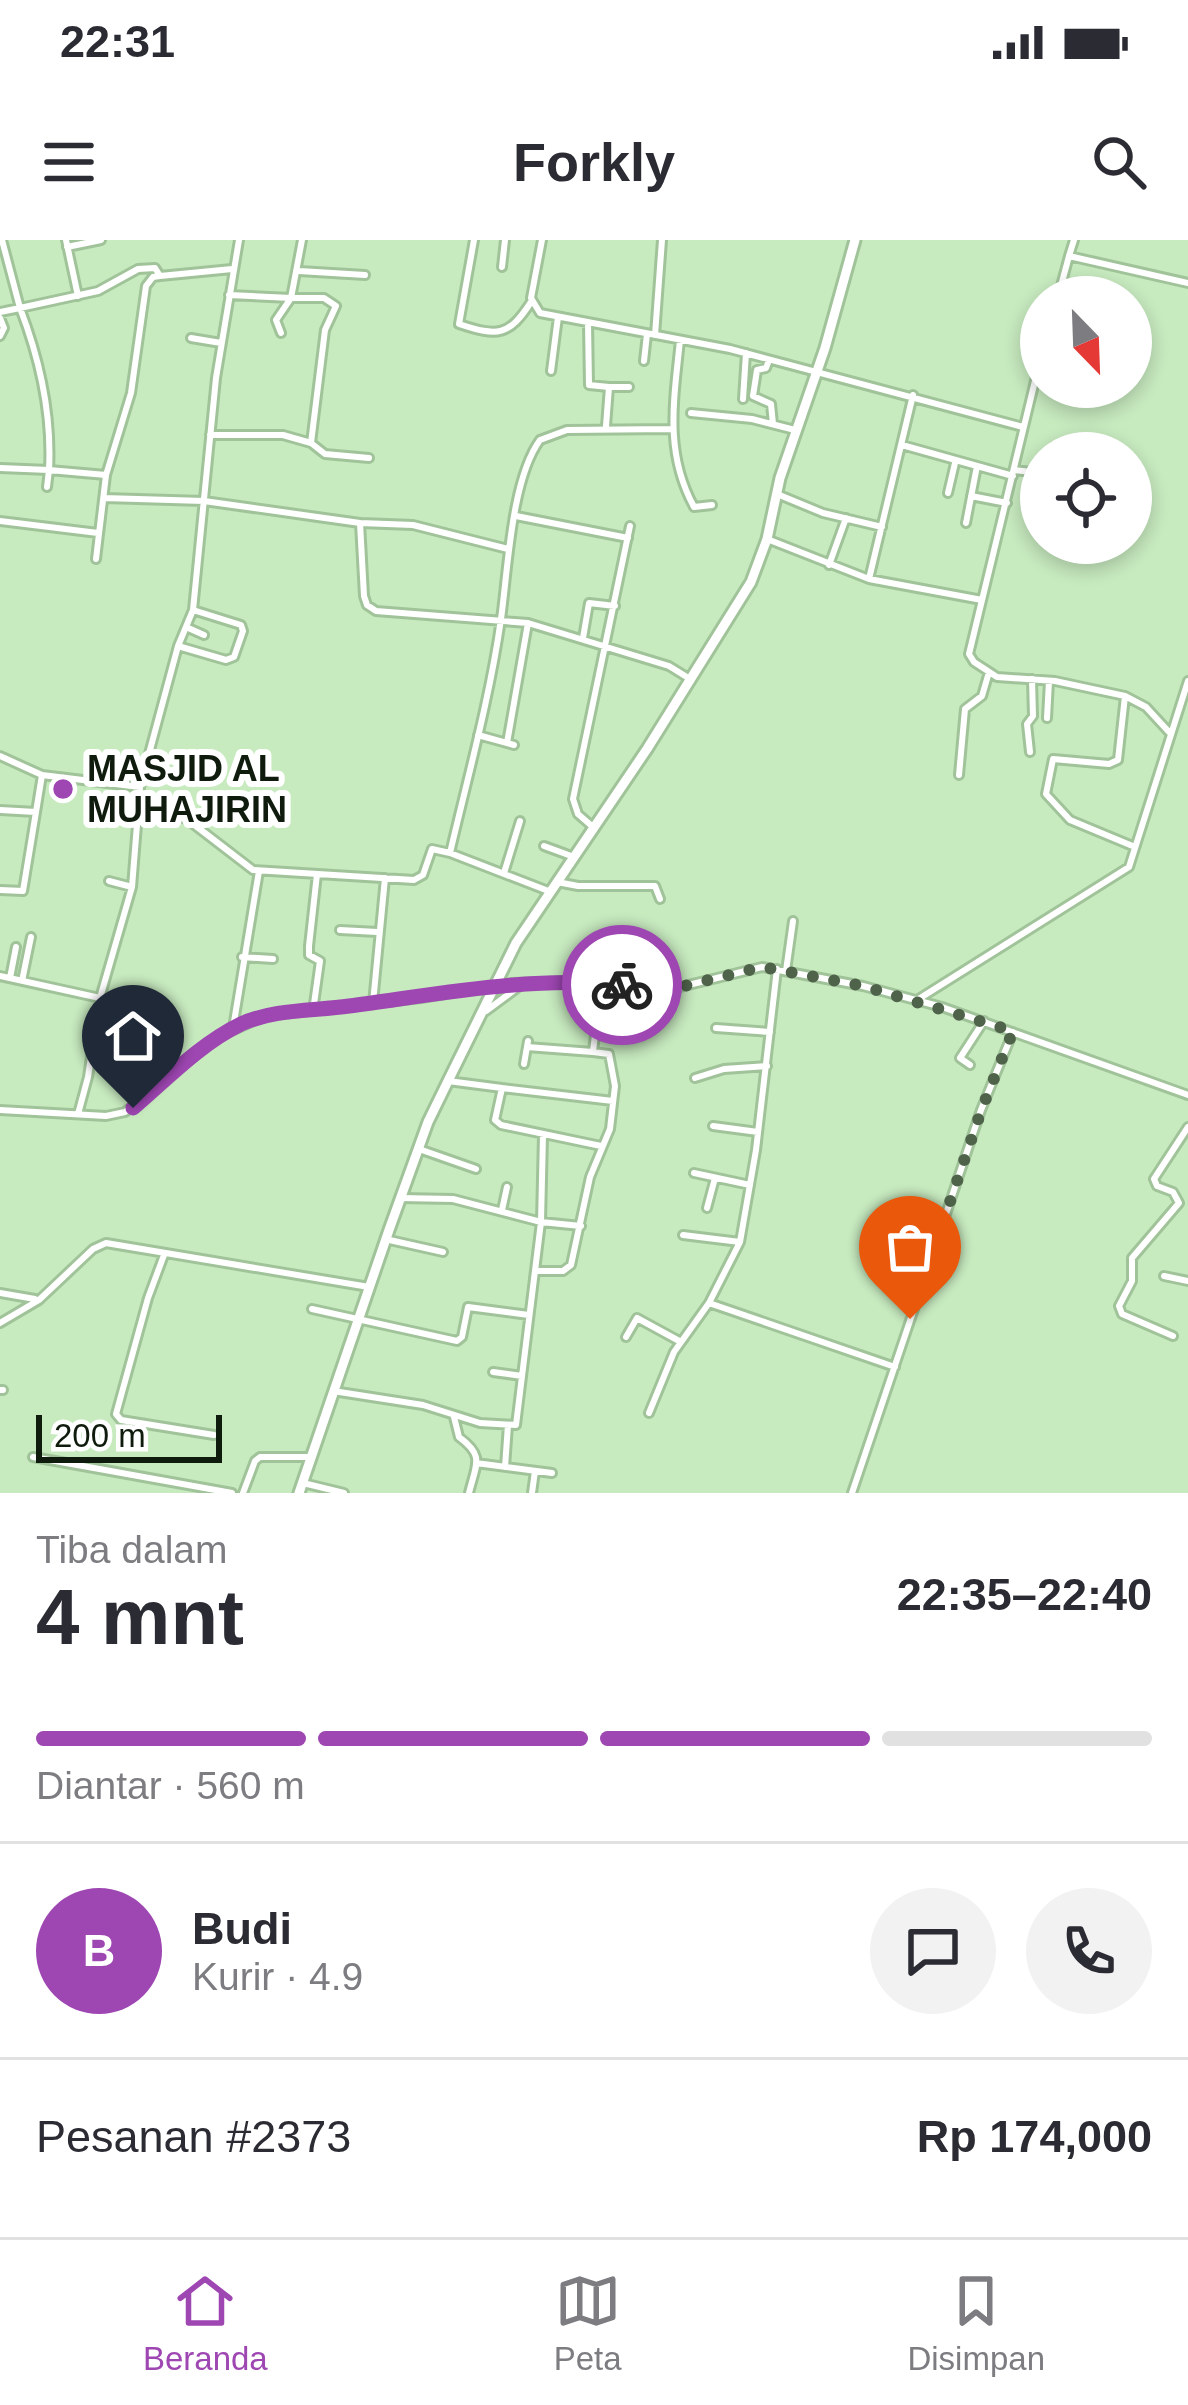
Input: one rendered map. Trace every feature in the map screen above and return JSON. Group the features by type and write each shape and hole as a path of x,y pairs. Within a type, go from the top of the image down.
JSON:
{"street":[{"path":"2,240 43,386 50,428 47,487"},
{"path":"78,296 67,243 101,240"},
{"path":"280,333 276,320 291,298 302,240"},
{"path":"474,240 459,324 495,333 515,327 531,302 542,240"},
{"path":"502,267 505,240"},
{"path":"644,361 662,240"},
{"path":"344,1493 301,1488 419,1149 516,943 751,582 855,240"},
{"path":"1064,276 1073,240"},
{"path":"79,1114 100,998 132,887 140,788 178,646 193,610 221,343 241,241"},
{"path":"1069,256 1188,283"},
{"path":"0,336 4,331 0,315 107,288 138,269 152,267 160,276"},
{"path":"96,559 106,475 133,384 147,281 233,269"},
{"path":"299,271 365,275"},
{"path":"229,295 324,298 336,306 326,330 311,443"},
{"path":"531,302 540,313 746,353 1023,427"},
{"path":"551,371 558,316"},
{"path":"588,322 589,385 629,387"},
{"path":"191,338 221,343"},
{"path":"680,340 671,429 675,460 692,502 697,508 712,505"},
{"path":"742,399 746,353"},
{"path":"769,359 766,368 758,370 753,396 771,404 773,424"},
{"path":"605,428 609,387"},
{"path":"868,579 914,395"},
{"path":"1028,408 968,649 970,659 1003,678 1049,681 1125,696 1146,707 1169,732"},
{"path":"691,413 795,430"},
{"path":"450,853 501,620 508,549 535,446 567,430 671,429"},
{"path":"210,435 283,435 311,443 325,454 369,458"},
{"path":"902,445 1020,473"},
{"path":"949,494 956,461"},
{"path":"966,524 977,466"},
{"path":"0,467 106,475"},
{"path":"777,494 882,527"},
{"path":"971,496 1007,503"},
{"path":"104,498 204,501 360,523 413,525 508,549"},
{"path":"516,516 628,538"},
{"path":"829,565 846,518"},
{"path":"0,521 99,533"},
{"path":"360,523 364,596 372,609 528,623 669,666 687,680"},
{"path":"592,827 573,802 630,526"},
{"path":"767,539 868,579 982,600"},
{"path":"583,640 588,604 615,606"},
{"path":"178,646 226,660 234,657 241,625 193,610"},
{"path":"478,735 511,744 528,623"},
{"path":"186,627 204,634"},
{"path":"959,775 965,710 982,695 989,672"},
{"path":"1030,752 1031,679"},
{"path":"1046,718 1049,681"},
{"path":"917,1000 1130,865 1188,681"},
{"path":"1125,696 1118,760 1109,764 1053,759 1046,794 1070,820 1136,847"},
{"path":"0,756 42,775 140,788"},
{"path":"0,890 23,891 42,775"},
{"path":"140,800 188,820 259,872 418,879 432,849 554,887 655,886 660,899"},
{"path":"0,810 36,812"},
{"path":"504,874 520,821"},
{"path":"544,846 574,857"},
{"path":"233,1029 259,872"},
{"path":"313,1011 320,961 309,955 309,946 317,874"},
{"path":"373,1003 386,878"},
{"path":"110,881 132,887"},
{"path":"649,1413 674,1352 709,1304 740,1242 770,1032 794,921"},
{"path":"340,930 377,932"},
{"path":"22,981 31,937"},
{"path":"10,978 16,947"},
{"path":"242,956 273,959"},
{"path":"645,988 648,969"},
{"path":"0,1110 106,1116 133,1108 205,1046 265,1016 524,983 692,986 749,969 781,970 917,1000 1188,1096"},
{"path":"0,976 100,998"},
{"path":"486,1011 524,983"},
{"path":"593,1052 601,983"},
{"path":"970,1065 960,1058 984,1022"},
{"path":"716,1028 770,1032"},
{"path":"852,1493 981,1111 1013,1031"},
{"path":"524,1064 528,1044 609,1054 613,1101 609,1134 590,1177 569,1268 537,1270"},
{"path":"695,1078 724,1069 767,1066"},
{"path":"448,1081 613,1101"},
{"path":"502,1088 496,1122 601,1146"},
{"path":"713,1126 758,1132"},
{"path":"1173,1336 1122,1314 1119,1306 1132,1281 1132,1258 1179,1203 1173,1192 1156,1186 1154,1179 1188,1126"},
{"path":"333,1391 516,1425 537,1270 543,1135"},
{"path":"419,1149 476,1169"},
{"path":"694,1173 750,1185"},
{"path":"706,1208 715,1178"},
{"path":"502,1210 507,1187"},
{"path":"400,1198 453,1199 541,1222 581,1226"},
{"path":"683,1235 740,1242"},
{"path":"386,1239 442,1252"},
{"path":"0,1324 39,1300 106,1243 369,1287"},
{"path":"164,1256 116,1414 122,1420 214,1435"},
{"path":"1164,1276 1188,1281"},
{"path":"0,1293 39,1300"},
{"path":"709,1304 895,1367"},
{"path":"312,1309 457,1341 468,1307 530,1315"},
{"path":"626,1337 637,1318 681,1342"},
{"path":"493,1372 523,1376"},
{"path":"454,1416 459,1437 476,1449 469,1493"},
{"path":"505,1467 508,1425"},
{"path":"33,1456 232,1493"},
{"path":"243,1493 260,1457 311,1457"},
{"path":"476,1463 552,1473"},
{"path":"532,1493 535,1471"}],"way so far":[{"path":"622,985 676,988 762,967 863,986 1013,1031 910,1319"}],"place":[{"name":"MASJID AL MUHAJIRIN","path":"63,789"}],"route":[{"path":"133,1108 205,1046 265,1016 512,983 622,985"}]}
